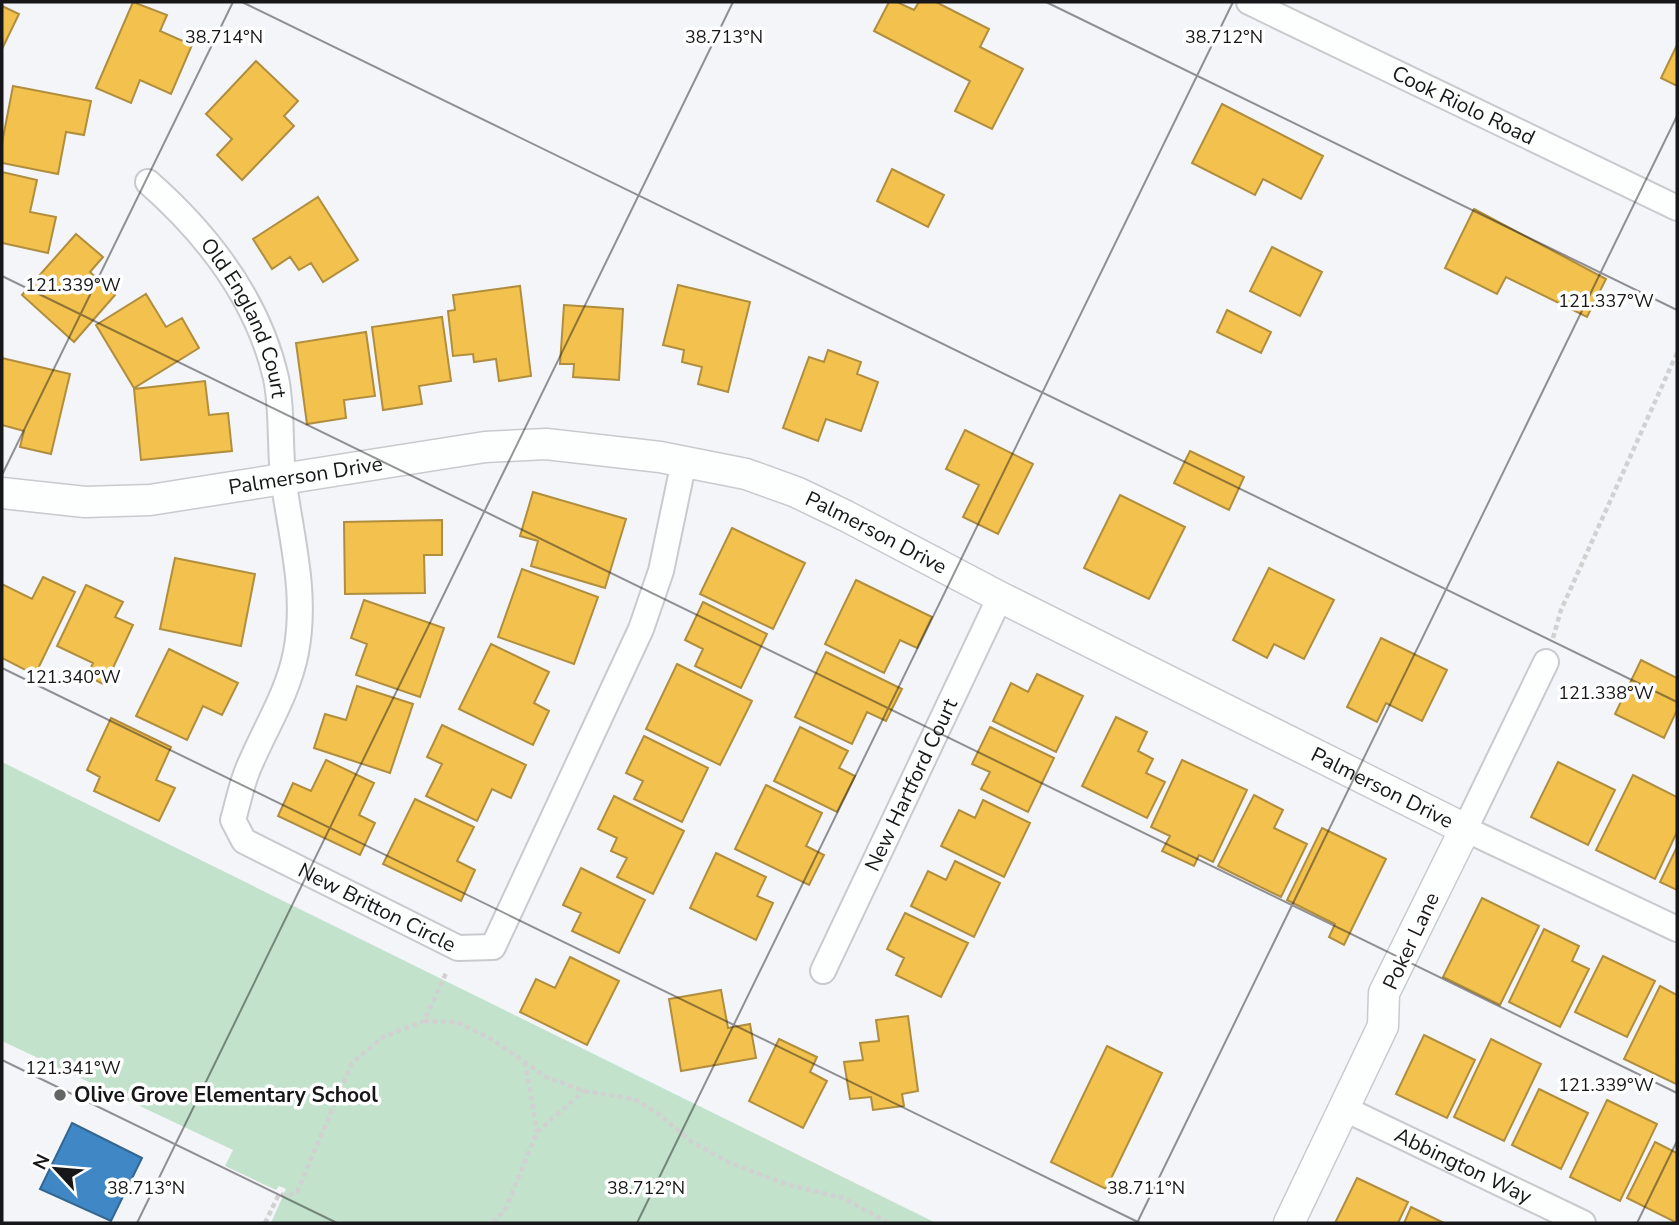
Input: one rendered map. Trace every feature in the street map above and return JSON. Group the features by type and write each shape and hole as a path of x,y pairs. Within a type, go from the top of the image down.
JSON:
{"street":[{"name":"Cook Riolo Road","path":"1249,2 1677,208"},
{"name":"Old England Court","path":"148,182 178,209 212,248 241,291 261,331 276,379 284,481"},
{"name":"Palmerson Drive","path":"2,494 85,502 150,500 510,446 546,444 684,461 746,474 796,492 1465,829 1677,929"},
{"name":"New Britton Circle","path":"284,481 298,566 301,611 295,654 281,698 247,771 233,820 244,841 458,948 493,947 642,629 661,571 684,461"},
{"name":"New Hartford Court","path":"823,971 1000,597"},
{"name":"Poker Lane","path":"1289,1223 1383,1026 1384,993 1546,662"},
{"name":"Abbington Way","path":"1345,1109 1583,1223"}],"path":[{"path":"1546,662 1561,610 1677,354"},
{"path":"424,1021 458,948"},
{"path":"265,1223 279,1194 289,1196 297,1192 352,1063 383,1037 424,1021 457,1022 493,1040 546,1077 584,1091 634,1099 656,1112 692,1142 732,1164 789,1185 842,1198 889,1223"},
{"path":"525,1062 537,1132"},
{"path":"493,1223 506,1208 537,1132 584,1091"}],"green space":[{"path":"2,762 936,1223 271,1223 286,1189 279,1186 276,1190 225,1166 233,1150 2,1041"}],"building: Homes":[{"path":"133,2 167,15 160,31 192,45 171,94 140,80 131,103 96,88"},
{"path":"889,2 897,2 914,10 919,2 936,2 989,29 980,47 1023,69 992,129 955,111 970,81 874,31"},
{"path":"2,6 19,14 2,49"},
{"path":"1677,45 1677,86 1661,78"},
{"path":"256,61 298,101 284,116 294,126 242,180 217,155 232,139 206,114"},
{"path":"13,86 91,101 84,135 66,132 58,174 2,163 2,143"},
{"path":"1222,104 1323,156 1301,199 1263,179 1255,195 1192,163"},
{"path":"892,169 944,195 928,227 877,201"},
{"path":"2,172 37,180 30,212 56,217 48,253 2,243"},
{"path":"318,197 358,260 323,282 311,263 299,270 290,257 272,269 253,239"},
{"path":"1474,209 1606,279 1587,317 1506,277 1497,294 1445,268"},
{"path":"76,234 103,257 90,272 115,295 74,342 22,295"},
{"path":"1272,247 1322,272 1300,316 1250,291"},
{"path":"678,285 750,302 728,392 698,384 702,367 682,362 684,350 663,345"},
{"path":"520,286 531,376 499,381 496,359 474,362 473,354 453,356 448,311 455,310 453,295"},
{"path":"146,294 166,327 182,318 199,348 134,388 96,325"},
{"path":"564,305 623,309 619,380 573,377 574,364 560,364"},
{"path":"1227,310 1271,332 1261,353 1217,332"},
{"path":"442,317 451,381 419,386 422,404 383,410 372,327"},
{"path":"366,332 375,396 344,400 346,418 307,424 296,343"},
{"path":"828,350 861,362 857,374 878,382 861,431 826,419 818,441 783,428 809,357 824,362"},
{"path":"2,358 70,374 51,454 20,447 24,431 2,425"},
{"path":"205,381 209,415 228,413 232,451 141,460 134,389"},
{"path":"965,430 1033,464 998,534 963,517 979,485 946,469"},
{"path":"1190,451 1244,477 1229,510 1174,483"},
{"path":"533,492 626,519 605,588 531,566 538,541 520,536"},
{"path":"1120,495 1185,527 1149,599 1084,568"},
{"path":"442,520 442,555 424,555 425,593 345,594 344,522"},
{"path":"732,528 805,563 773,629 700,594"},
{"path":"175,558 255,574 241,646 160,629"},
{"path":"1269,568 1334,600 1304,659 1274,644 1267,658 1233,640"},
{"path":"522,569 598,597 574,664 498,637"},
{"path":"43,577 75,592 35,675 2,658 2,584 32,599"},
{"path":"856,580 932,617 917,648 900,640 884,673 825,644"},
{"path":"86,585 123,602 115,617 133,625 105,685 87,676 93,663 57,646"},
{"path":"364,600 444,628 420,697 356,675 367,644 351,638"},
{"path":"703,602 767,634 741,688 695,666 703,649 685,640"},
{"path":"1381,638 1447,670 1422,721 1386,703 1377,722 1347,707"},
{"path":"491,644 549,672 534,703 549,711 533,745 459,709"},
{"path":"169,649 238,683 222,715 203,706 187,740 136,716"},
{"path":"826,652 902,689 886,721 867,712 852,744 795,717"},
{"path":"1641,660 1677,678 1677,710 1664,738 1615,714"},
{"path":"677,664 752,701 720,765 646,729"},
{"path":"1037,674 1083,696 1056,752 993,721 1011,683 1028,692"},
{"path":"357,686 413,704 390,773 314,748 325,714 346,720"},
{"path":"1116,717 1147,732 1138,751 1153,759 1146,773 1165,782 1147,818 1082,786"},
{"path":"111,718 171,747 156,780 175,788 159,821 94,791 100,777 87,770"},
{"path":"442,725 526,765 511,798 492,789 477,821 426,796 442,764 427,757"},
{"path":"800,727 848,751 839,768 855,776 837,812 774,781"},
{"path":"990,727 1054,758 1028,812 981,789 990,772 972,764"},
{"path":"644,736 708,768 682,822 634,799 643,781 626,773"},
{"path":"326,760 374,783 359,815 375,823 360,855 278,816 293,783 311,791"},
{"path":"1182,760 1247,790 1213,862 1199,855 1194,866 1162,851 1170,836 1151,827"},
{"path":"1558,762 1615,790 1588,845 1531,817"},
{"path":"1633,775 1677,797 1677,832 1655,879 1596,850"},
{"path":"766,785 822,813 806,846 824,855 809,885 735,849"},
{"path":"1254,795 1283,810 1274,828 1307,844 1281,897 1218,866"},
{"path":"614,796 684,831 653,894 617,877 627,858 611,851 617,838 598,829"},
{"path":"415,799 474,827 457,861 475,870 461,901 383,864"},
{"path":"983,800 1030,823 1004,877 941,846 959,810 975,818"},
{"path":"1322,828 1386,859 1344,945 1329,937 1335,924 1287,900"},
{"path":"1677,847 1677,890 1660,882"},
{"path":"716,853 766,877 757,896 773,903 756,940 690,908"},
{"path":"955,861 1000,883 974,937 911,906 928,871 946,880"},
{"path":"581,868 645,900 619,953 572,931 581,913 563,905"},
{"path":"1482,898 1539,926 1500,1005 1443,977"},
{"path":"905,913 968,943 941,997 896,975 904,958 887,949"},
{"path":"1544,929 1579,946 1572,961 1589,969 1560,1027 1509,1002"},
{"path":"1603,956 1655,981 1627,1037 1575,1012"},
{"path":"570,957 619,981 587,1045 520,1012 536,979 555,988"},
{"path":"1660,986 1677,995 1676,1084 1624,1059"},
{"path":"721,990 728,1028 750,1024 756,1058 681,1071 669,999"},
{"path":"908,1016 918,1091 902,1094 904,1106 873,1110 871,1097 850,1099 844,1062 863,1060 860,1043 879,1041 876,1020"},
{"path":"1424,1035 1475,1060 1447,1118 1396,1094"},
{"path":"779,1039 817,1057 810,1072 827,1081 803,1128 749,1101"},
{"path":"1491,1039 1541,1064 1504,1141 1454,1117"},
{"path":"1107,1046 1162,1073 1106,1189 1051,1162"},
{"path":"1539,1089 1588,1113 1561,1169 1512,1145"},
{"path":"1607,1100 1657,1124 1620,1201 1570,1177"},
{"path":"1655,1142 1677,1153 1677,1223 1627,1198"},
{"path":"1357,1178 1408,1202 1398,1223 1335,1223"},
{"path":"1411,1207 1444,1223 1404,1223"}],"building: Schools":[{"path":"72,1123 142,1158 111,1221 40,1189"}],"place":[{"name":"Olive Grove Elementary School","path":"60,1095"}]}
